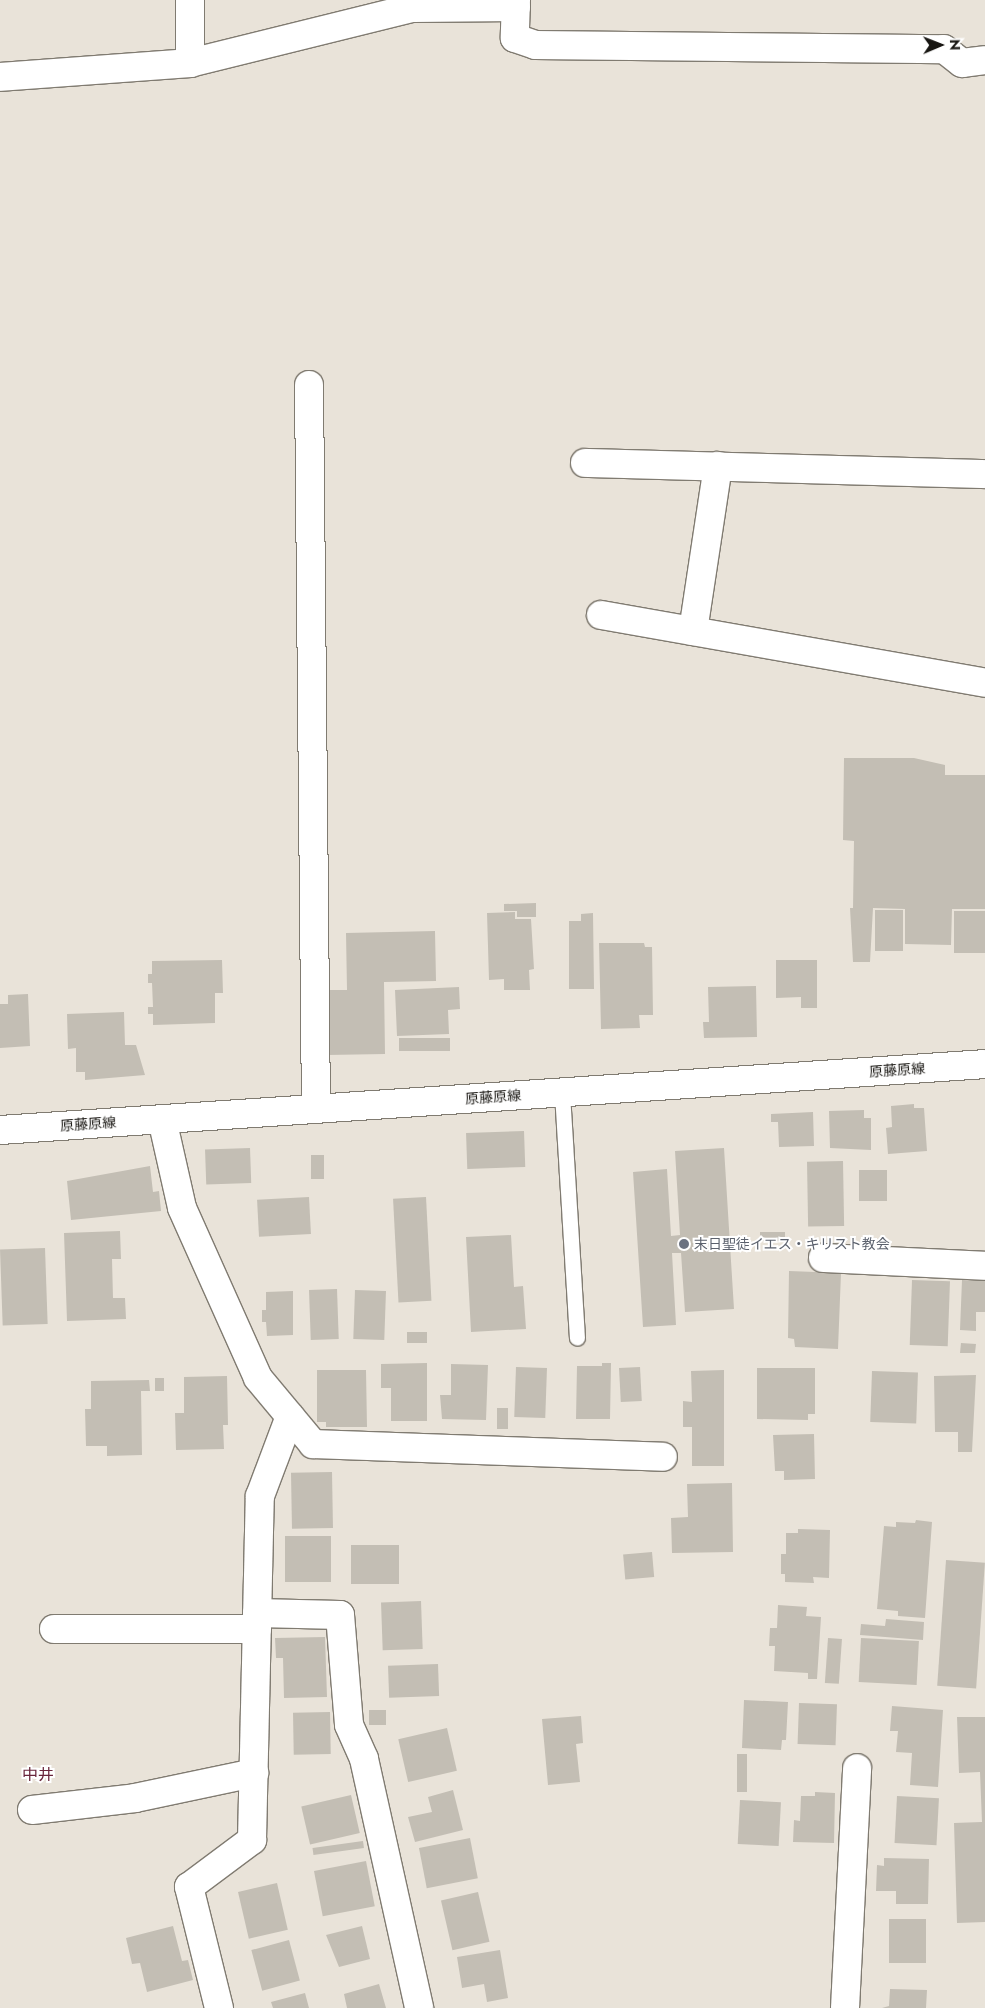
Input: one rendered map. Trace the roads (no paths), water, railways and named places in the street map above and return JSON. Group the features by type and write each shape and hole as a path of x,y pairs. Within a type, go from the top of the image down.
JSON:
{"street":[{"path":"190,0 190,63"},
{"path":"0,77 190,63 413,8 516,3 515,38 535,45 944,49 962,63 985,60"},
{"path":"309,385 316,1109"},
{"path":"585,463 985,474"},
{"path":"693,632 718,466"},
{"path":"601,615 985,683"},
{"name":"原藤原線","path":"0,1130 985,1064"},
{"path":"162,1118 182,1208 258,1378 313,1444 663,1457"},
{"path":"823,1258 985,1266"},
{"path":"220,2008 189,1887 252,1840 260,1496 290,1416"},
{"path":"54,1629 257,1621 340,1615 349,1725 364,1759 419,2008"},
{"path":"845,2008 857,1768"},
{"path":"32,1810 134,1798 254,1773"}],"lane":[{"path":"562,1093 577,1338"}],"place":[{"name":"末日聖徒イエス・キリスト教会","path":"684,1244"}],"district":[{"name":"中井","path":"38,1775"}]}
